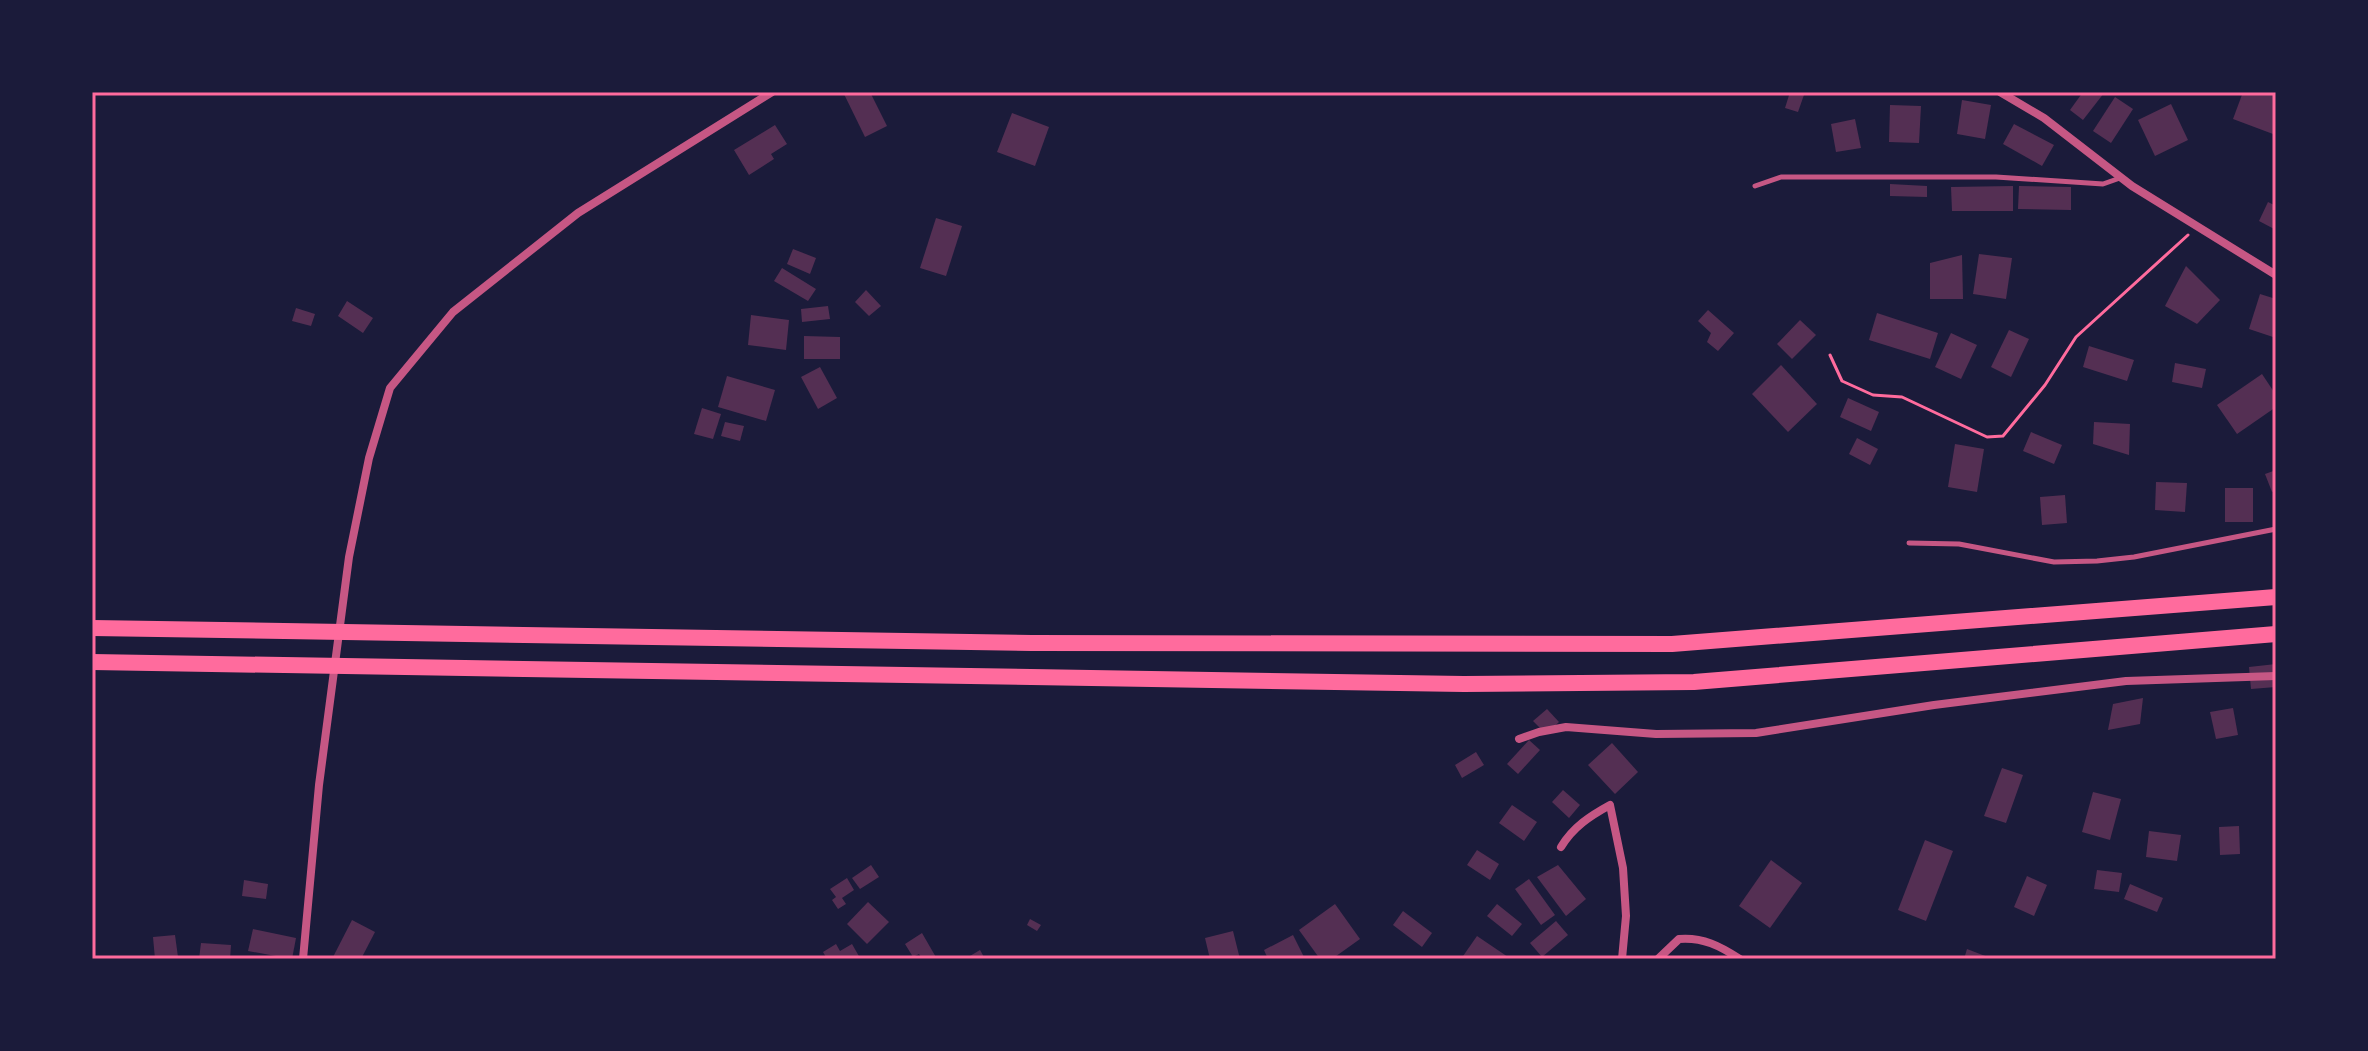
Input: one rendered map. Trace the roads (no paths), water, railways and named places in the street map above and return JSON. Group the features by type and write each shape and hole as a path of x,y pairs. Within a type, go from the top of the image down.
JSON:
{"highway":[{"path":"92,628 1032,643 1672,644 2276,597"},
{"path":"92,662 1090,679 1694,682 2276,634"}],"street":[{"path":"303,959 319,785 349,557 369,458 390,388 453,312 578,213 772,92"},
{"path":"2000,92 2044,118 2121,177 2276,275"},
{"path":"1519,739 1566,727 1656,734 1756,733 1934,705 2126,681 2276,676"},
{"path":"1561,847 1569,834 1589,816 1610,805 1623,868 1626,916 1622,959"},
{"path":"1658,959 1679,939 1696,938 1722,946 1740,959"}],"lane":[{"path":"1755,186 1781,177 1996,177 2103,184 2121,177"},
{"path":"1909,543 1959,544 2054,562 2097,561 2134,557 2276,529"}]}
